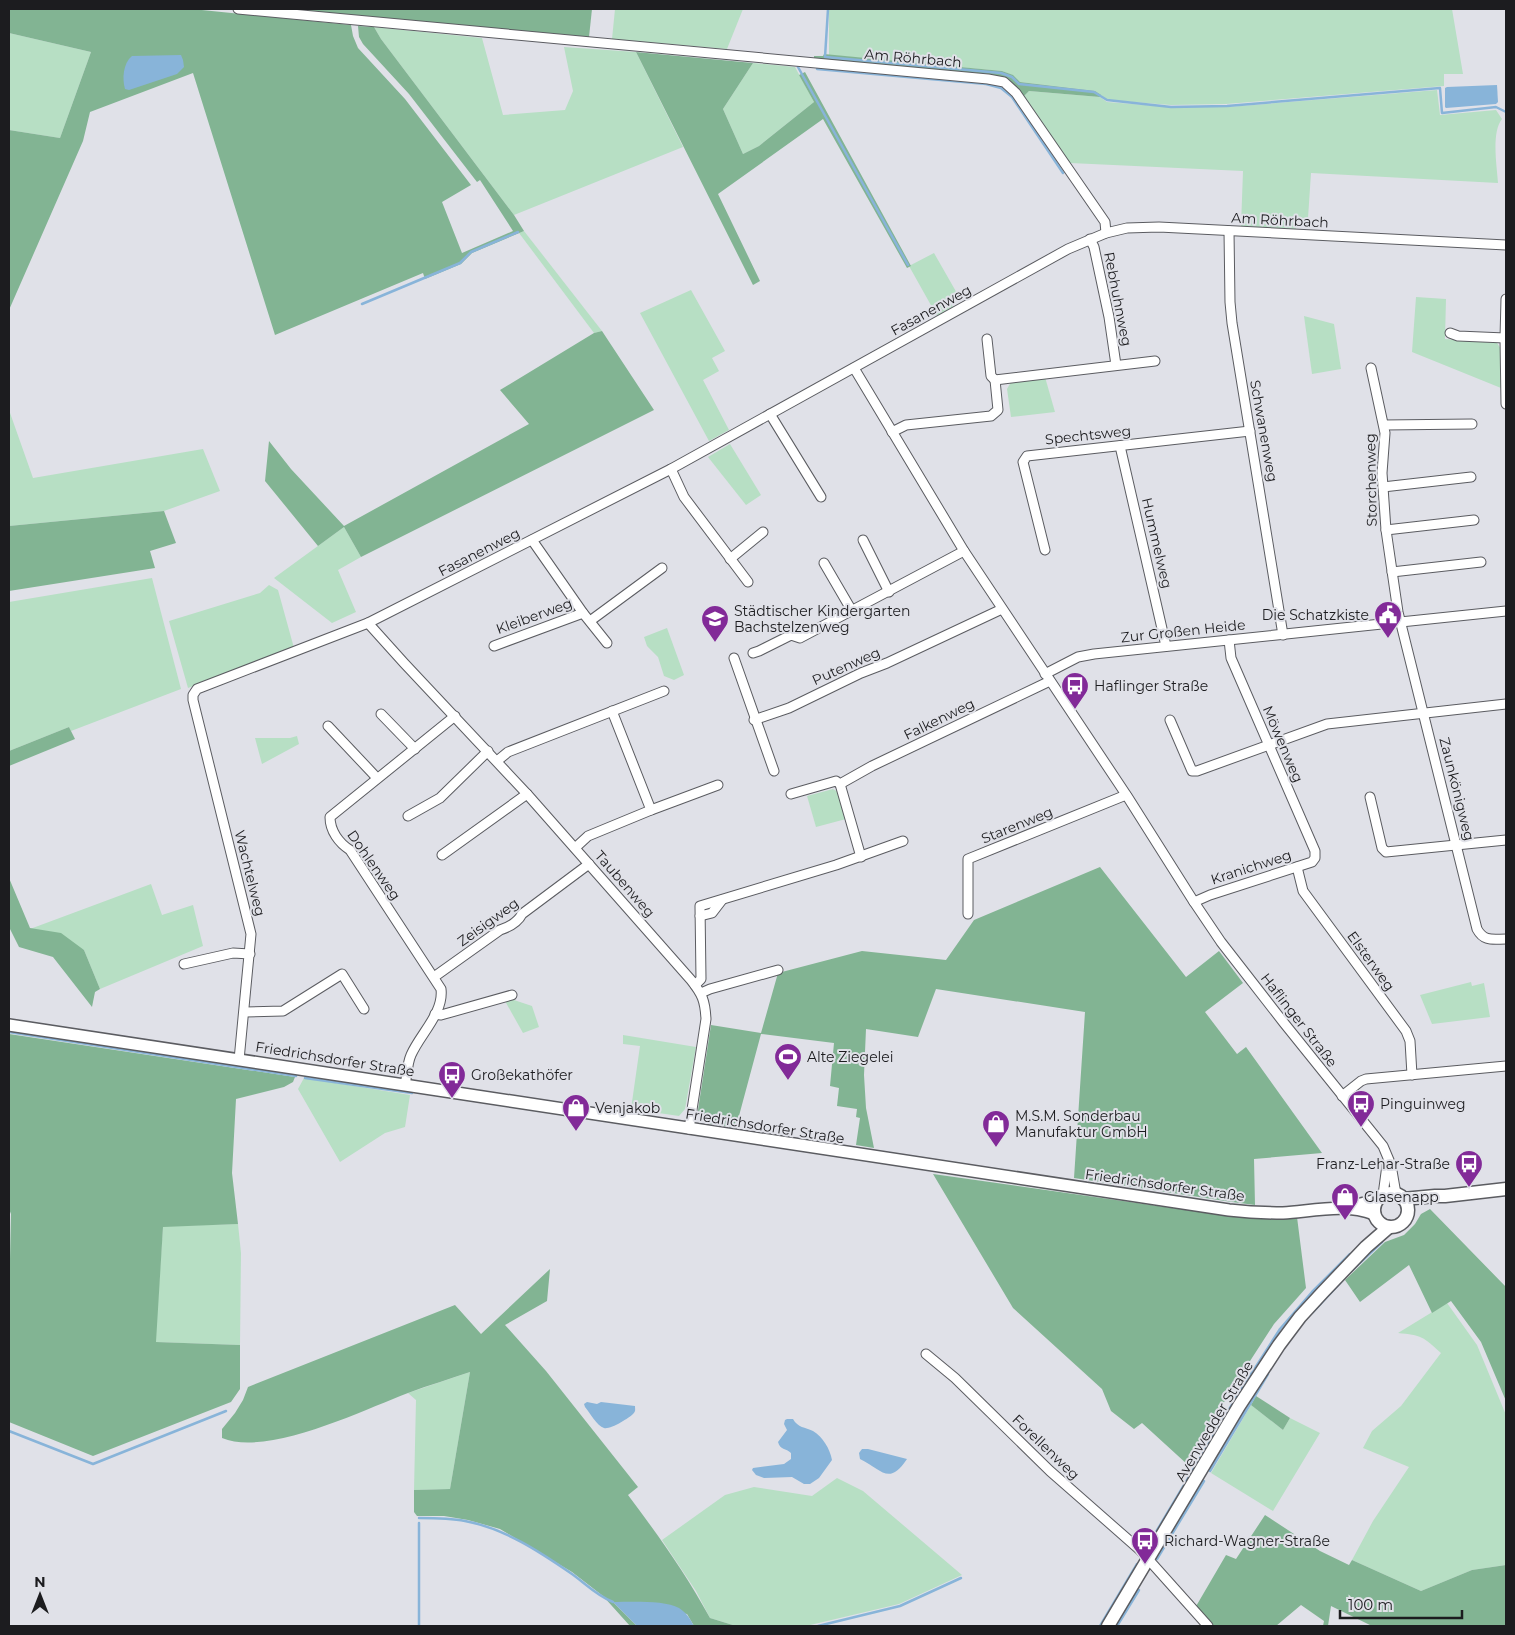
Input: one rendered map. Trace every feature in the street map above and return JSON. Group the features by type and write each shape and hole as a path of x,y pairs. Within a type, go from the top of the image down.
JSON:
{"main road":[{"path":"1390,1197 1407,1205 1407,1212 1402,1222 1397,1225 1381,1221 1374,1207 1390,1197 1445,1196 1506,1189"},
{"path":"1407,1212 1424,1202 1445,1196"},
{"name":"Avenwedder Straße","path":"1108,1626 1239,1406 1279,1345 1300,1317 1366,1247 1381,1221"}],"street":[{"name":"Am Röhrbach","path":"238,9 988,78 1004,82 1016,93 1105,222 1106,233 1127,228 1159,227 1506,245"},
{"name":"Schwanenweg","path":"1229,231 1232,323 1284,635"},
{"name":"Fasanenweg","path":"193,695 197,689 368,623 670,469 1068,249 1106,233"},
{"name":"Rebhuhnweg","path":"1090,239 1094,247 1109,318 1116,366"},
{"path":"1506,299 1506,410"},
{"path":"1450,333 1458,336 1505,338"},
{"path":"892,432 906,425 991,416 998,410 994,380 991,376 987,339"},
{"name":"Rebhuhnweg","path":"994,380 1155,361"},
{"name":"Haflinger Straße","path":"854,368 964,551 1126,795 1194,902 1227,949 1383,1146 1391,1164 1390,1197"},
{"name":"Storchenweg","path":"1371,368 1384,425 1383,487 1386,530 1401,622"},
{"path":"770,414 820,497"},
{"path":"1384,425 1472,424"},
{"name":"Spechtsweg","path":"1045,550 1022,462 1027,456 1250,431"},
{"name":"Hummelweg","path":"1120,446 1166,646"},
{"path":"670,469 684,497 748,582"},
{"path":"1383,487 1471,477"},
{"path":"1386,530 1474,520"},
{"path":"730,558 763,532"},
{"name":"Kleiberweg","path":"532,540 583,613 607,643"},
{"path":"862,540 889,592"},
{"path":"753,653 791,635 800,638 964,551"},
{"path":"1392,572 1481,562"},
{"path":"824,563 852,611"},
{"name":"Kleiberweg","path":"590,622 662,568"},
{"name":"Putenweg","path":"754,720 789,708 861,672 888,663 1002,609"},
{"name":"Zur Großen Heide","path":"1047,677 1078,657 1094,654 1506,611"},
{"name":"Kleiberweg","path":"494,646 583,613"},
{"name":"Zaunkönigweg","path":"1401,622 1477,928 1484,938 1506,939"},
{"name":"Taubenweg","path":"368,623 527,794 701,993 705,1004 706,1019 689,1129"},
{"name":"Möwenweg","path":"1229,640 1231,658 1316,858"},
{"path":"734,658 754,720 774,771"},
{"name":"Falkenweg","path":"791,794 836,782 840,784 1047,677"},
{"path":"497,761 508,752 664,691"},
{"name":"Wachtelweg","path":"193,695 251,934 240,1060"},
{"path":"1170,720 1192,771 1197,771 1327,724 1506,704"},
{"path":"612,711 651,810"},
{"path":"381,714 414,749"},
{"name":"Dohlenweg","path":"434,977 350,850 341,844 330,825 330,817 455,716"},
{"path":"328,726 377,778"},
{"path":"408,816 440,798 488,751"},
{"path":"840,784 861,857"},
{"path":"575,848 588,836 718,785"},
{"path":"442,855 527,794"},
{"name":"Starenweg","path":"968,914 968,859 1126,795"},
{"path":"1370,798 1382,848 1386,852 1506,840"},
{"path":"695,985 701,979 700,906 861,857 903,841"},
{"name":"Kranichweg","path":"1194,902 1210,894 1312,862 1316,858"},
{"name":"Zeisigweg","path":"434,977 500,930 507,928 520,919 522,914 589,864"},
{"name":"Elsterweg","path":"1297,867 1303,891 1406,1031 1410,1042 1412,1075"},
{"path":"184,964 232,953 250,954"},
{"path":"701,993 778,970"},
{"path":"245,1012 282,1011 342,974 364,1009"},
{"path":"405,1085 410,1056 435,1014 442,998 441,989 434,977"},
{"path":"435,1014 441,1015 512,995"},
{"name":"Friedrichsdorfer Straße","path":"9,1025 1229,1210 1283,1213 1340,1208 1390,1197"},
{"path":"1342,1096 1366,1079 1506,1066"},
{"name":"Friedrichsdorfer Straße","path":"1340,1208 1358,1209 1381,1221"},
{"name":"Forellenweg","path":"926,1354 955,1378 1050,1471 1140,1550 1148,1560"},
{"path":"1148,1560 1208,1626"}],"green space":[{"path":"9,9 192,9 351,25 358,48 405,99 471,185 442,202 462,253 513,231 480,180 477,182 409,94 363,44 359,37 358,26 374,27 524,231 472,253 461,264 425,279 423,273 275,335 193,73 90,112 83,141 9,310 9,130 60,138 91,52 9,33"},
{"path":"282,9 592,9 589,37"},
{"path":"615,9 743,9 727,49 612,39"},
{"path":"829,9 1452,9 1463,74 1444,74 1444,86 1226,104 1171,105 1107,100 1095,91 1020,82 1012,75 1002,71 829,55"},
{"path":"374,27 482,38 503,115 565,110 573,91 564,47 636,52 683,147 514,215 381,39"},
{"path":"9,33 91,52 60,138 9,130"},
{"path":"636,52 753,63 723,109 743,154 759,146 814,102 799,75 805,72 911,266 907,268 823,119 718,194 760,281 753,285"},
{"path":"824,54 1002,71 1013,75 1020,82 1095,91 1101,95 1100,97 1029,91 1024,96 1006,79 989,74 814,59 814,56 823,56"},
{"path":"753,63 795,67 814,102 759,146 743,154 723,109"},
{"path":"1437,90 1440,115 1496,110 1502,119 1496,141 1498,183 1311,173 1308,218 1297,218 1296,229 1241,226 1243,171 1070,163 1024,96 1029,91 1100,97 1107,102 1171,107 1228,107"},
{"path":"524,231 602,331 594,333 519,233"},
{"path":"934,253 958,295 949,300 953,307 937,316 909,266"},
{"path":"691,290 725,351 712,358 719,371 703,380 729,430 709,441 640,313"},
{"path":"1416,297 1446,299 1445,339 1497,343 1501,349 1501,388 1412,352"},
{"path":"1304,316 1334,324 1341,369 1312,374"},
{"path":"602,331 654,410 361,557 344,527 318,546 265,481 269,441 291,469 344,526 529,424 500,390 594,333"},
{"path":"1045,377 1055,412 1011,417 1007,389 1011,382"},
{"path":"9,410 33,478 203,449 220,491 164,511 9,526"},
{"path":"730,444 761,495 746,505 708,457"},
{"path":"164,511 176,543 150,551 155,568 9,591 9,526"},
{"path":"344,527 361,557 338,570 356,612 332,623 274,578"},
{"path":"152,578 181,689 71,731 69,727 9,751 9,602"},
{"path":"269,585 278,590 294,648 188,688 169,621 260,593"},
{"path":"667,628 684,675 674,680 664,676 658,657 647,646 644,637"},
{"path":"69,727 75,739 9,766 9,751"},
{"path":"297,736 299,744 262,764 255,738 290,738"},
{"path":"833,789 838,792 846,819 816,827 807,796"},
{"path":"1100,867 1186,977 1219,951 1243,983 1205,1012 1237,1054 1246,1047 1322,1153 1254,1159 1255,1205 1074,1178 1085,1012 936,989 918,1037 866,1029 864,1075 866,1108 874,1148 856,1145 860,1118 856,1117 857,1109 837,1106 839,1088 830,1086 834,1043 761,1034 736,1127 713,1124 703,1120 700,1116 698,1110 711,1025 761,1033 778,973 862,951 946,960 974,920"},
{"path":"9,878 30,928 61,933 84,950 100,989 95,992 92,1007 53,957 19,947 9,927"},
{"path":"151,884 162,915 193,905 203,946 100,989 84,950 30,929"},
{"path":"1471,982 1472,986 1484,983 1490,1017 1432,1024 1420,995"},
{"path":"511,999 532,1006 539,1027 523,1033 505,1001"},
{"path":"9,1034 295,1077 293,1082 284,1087 236,1099 232,1173 238,1224 163,1227 156,1342 240,1345 240,1389 231,1402 93,1456 9,1422 11,1214 9,1209"},
{"path":"623,1035 696,1047 685,1109 679,1116 631,1109 640,1046 623,1044"},
{"path":"304,1078 410,1095 405,1127 385,1133 340,1162 298,1089"},
{"path":"933,1174 1228,1216 1255,1218 1297,1217 1306,1288 1274,1324 1230,1392 1188,1465 1142,1423 1134,1429 1111,1411 1102,1389 1013,1308"},
{"path":"1430,1209 1506,1287 1506,1401 1481,1342 1451,1301 1432,1313 1409,1265 1360,1302 1345,1280 1385,1242 1404,1235 1415,1224 1421,1214"},
{"path":"238,1224 241,1253 240,1345 155,1342 163,1226"},
{"path":"550,1269 547,1301 505,1325 546,1371 638,1487 628,1495 671,1555 710,1618 736,1626 694,1626 687,1614 614,1603 637,1626 630,1626 603,1596 572,1572 500,1529 468,1520 444,1516 417,1516 414,1512 414,1490 450,1489 470,1372 408,1393 342,1420 289,1437 241,1442 222,1438 222,1429 235,1413 248,1387 455,1305 481,1334"},
{"path":"1447,1303 1477,1345 1506,1415 1506,1565 1472,1570 1421,1591 1352,1560 1373,1521 1409,1467 1363,1448 1372,1431 1401,1406 1441,1353 1422,1338 1398,1333"},
{"path":"470,1372 450,1489 414,1490 416,1400 408,1393"},
{"path":"1256,1396 1290,1418 1283,1430 1251,1405"},
{"path":"1251,1405 1283,1430 1290,1418 1320,1433 1273,1511 1211,1473"},
{"path":"837,1478 863,1491 962,1575 899,1604 806,1626 736,1626 710,1618 696,1591 662,1540 725,1495 754,1487 812,1496"},
{"path":"1265,1515 1320,1551 1349,1565 1352,1560 1421,1591 1472,1570 1506,1565 1506,1626 1372,1626 1331,1606 1328,1626 1323,1626 1324,1621 1301,1605 1276,1626 1213,1626 1195,1608 1226,1555 1236,1559"}],"water":[{"path":"181,55 184,67 177,74 129,90 125,89 124,71 132,56"},
{"path":"1497,85 1498,102 1496,104 1445,107 1445,88 1447,87"},
{"path":"587,1402 635,1406 635,1410 631,1416 619,1423 604,1428 596,1422 585,1407 584,1404"},
{"path":"787,1419 793,1419 799,1426 817,1434 830,1452 832,1460 819,1478 810,1484 804,1484 792,1477 764,1478 756,1475 752,1470 753,1468 784,1464 791,1459 791,1453 782,1448 778,1442 787,1430 784,1424"},
{"path":"862,1449 907,1459 895,1472 885,1473 860,1459 859,1453"},
{"path":"613,1602 647,1602 673,1605 688,1616 694,1626 637,1626"}],"waterway":[{"path":"828,9 825,57 1001,73 1012,77 1019,84 1094,92 1107,100 1171,107 1227,106 1440,88 1442,113 1496,107 1506,112"},
{"path":"798,67 908,265"},
{"path":"817,69 986,84 1001,88 1012,97 1063,173"},
{"path":"362,304 460,263 471,252 518,232"},
{"path":"9,1032 296,1076"},
{"path":"305,1078 412,1093"},
{"path":"1351,1271 1382,1242"},
{"path":"1150,1542 1239,1393 1280,1329 1312,1292 1350,1254"},
{"path":"1312,1313 1341,1282"},
{"path":"1210,1471 1268,1374"},
{"path":"9,1431 93,1464 226,1411"},
{"path":"1157,1559 1204,1481"},
{"path":"419,1518 465,1521 508,1535 547,1557 597,1593 613,1602"},
{"path":"419,1523 419,1626"},
{"path":"1100,1626 1137,1564"},
{"path":"818,1626 900,1606 961,1578"},
{"path":"1117,1626 1139,1590"}],"place":[{"name":"Die Schatzkiste","path":"1388,639"},
{"name":"Städtischer Kindergarten Bachstelzenweg","path":"715,643"},
{"name":"Haflinger Straße","path":"1075,710"},
{"name":"Alte Ziegelei","path":"788,1081"},
{"name":"Großekathöfer","path":"452,1099"},
{"name":"Pinguinweg","path":"1361,1128"},
{"name":"Venjakob","path":"576,1132"},
{"name":"M.S.M. Sonderbau Manufaktur GmbH","path":"996,1148"},
{"name":"Franz-Lehar-Straße","path":"1469,1188"},
{"name":"Glasenapp","path":"1345,1221"},
{"name":"Richard-Wagner-Straße","path":"1145,1565"}]}
